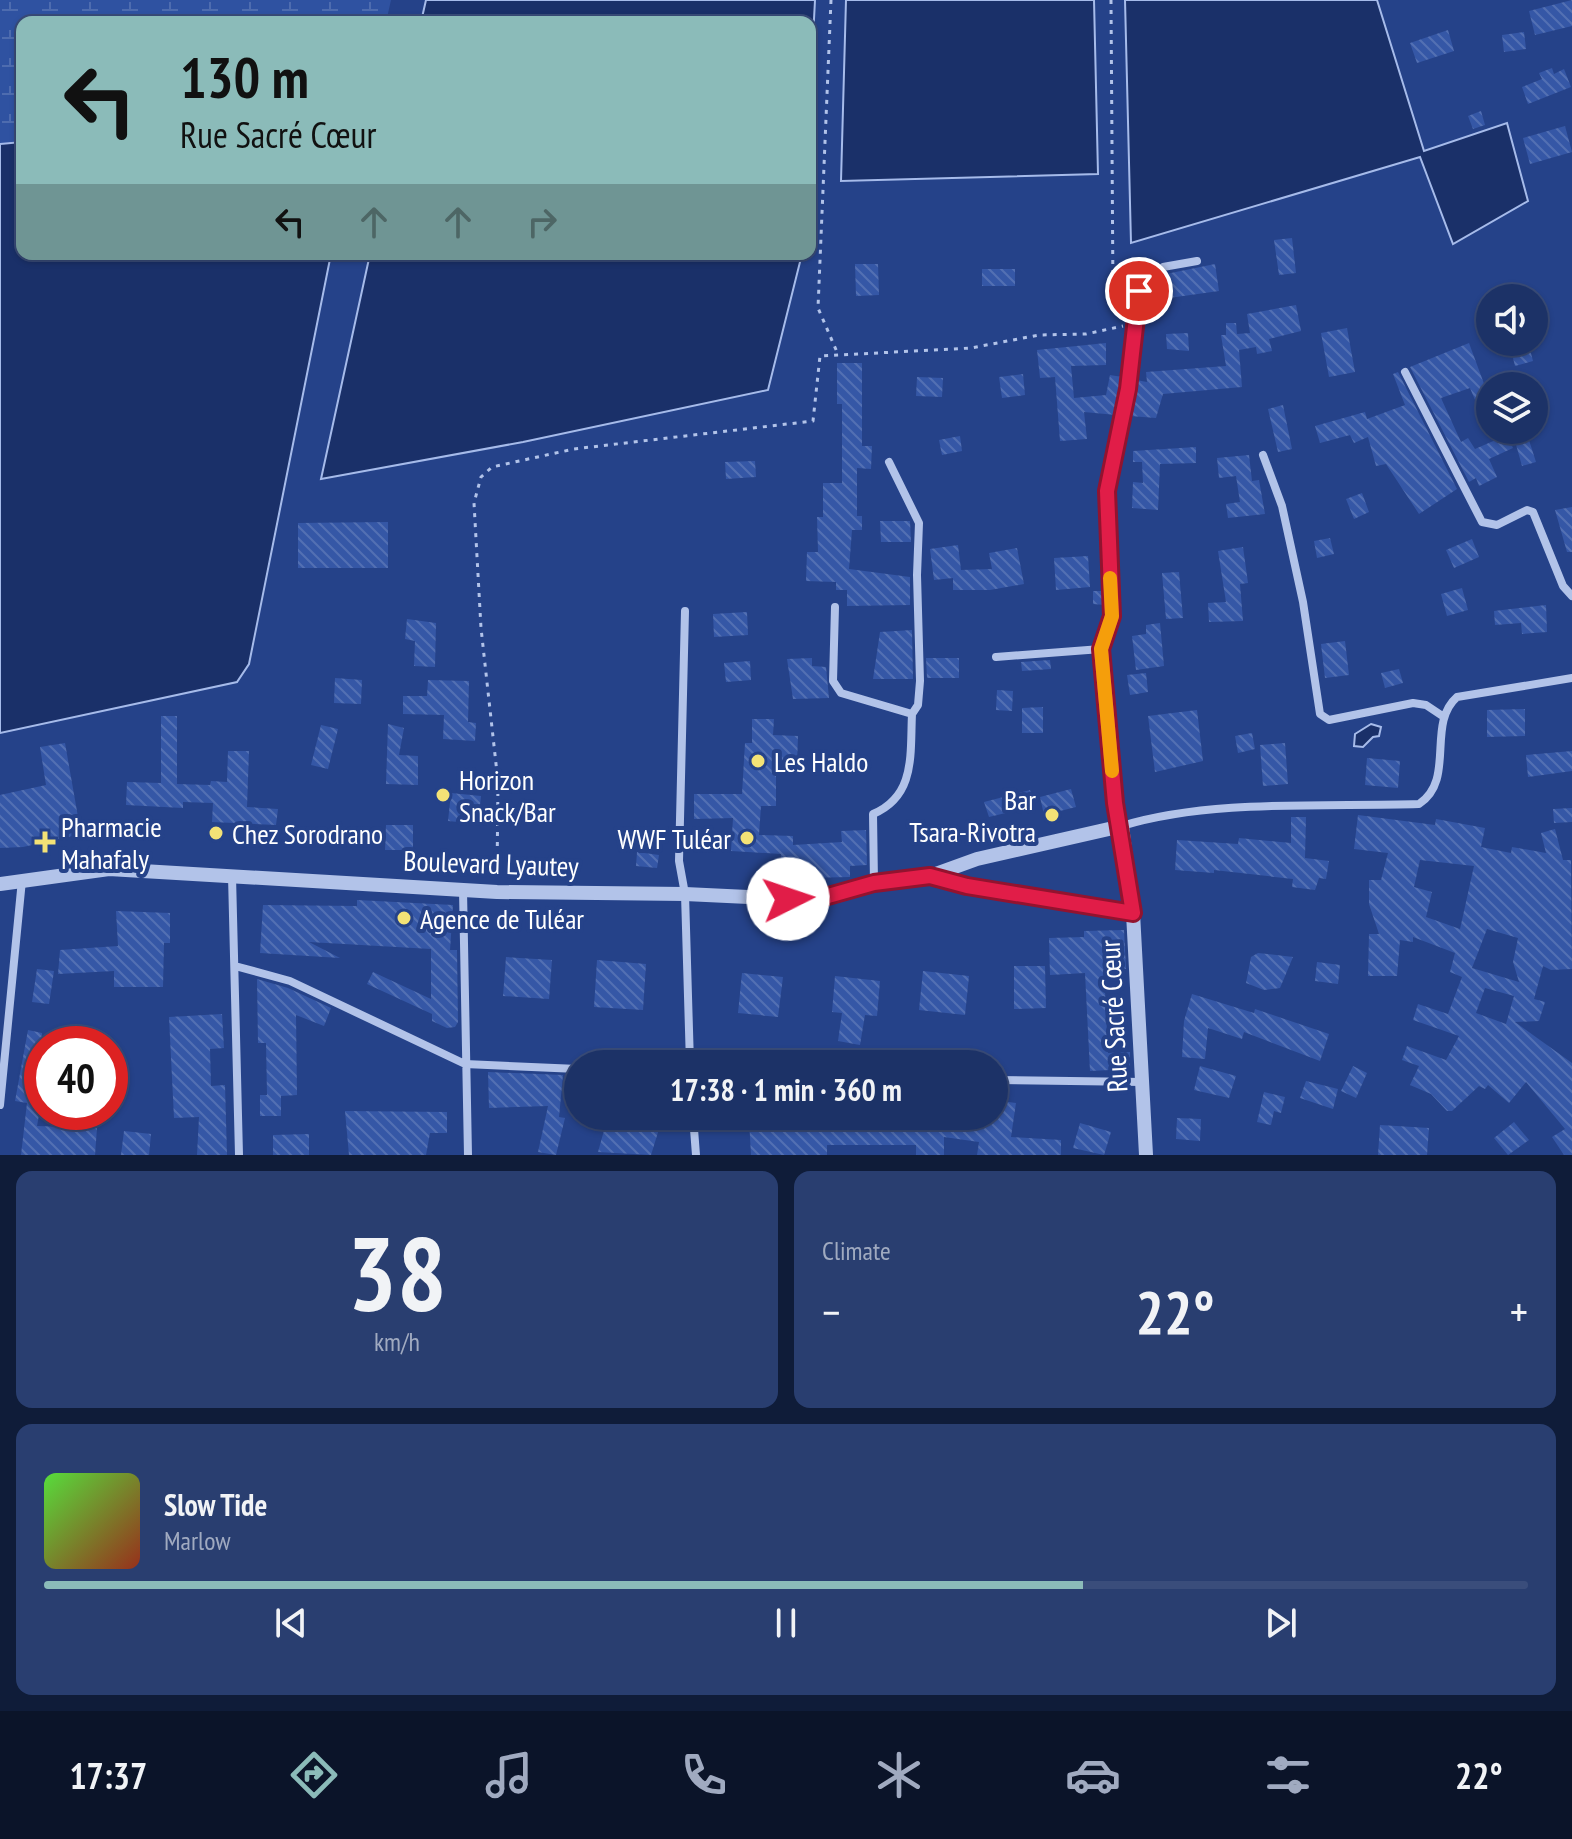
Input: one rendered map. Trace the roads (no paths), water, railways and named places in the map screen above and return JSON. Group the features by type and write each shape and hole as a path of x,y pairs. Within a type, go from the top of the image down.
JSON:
{"street":[{"path":"1197,261 1163,267 1139,291 1128,389 1107,491 1112,616 1101,649 1115,803 1122,826 1161,814 1201,810 1419,804 1436,787 1447,705 1457,697 1572,678"},
{"path":"1405,372 1482,522 1497,525 1527,510 1533,512 1563,586 1572,596"},
{"path":"1263,455 1282,506 1303,602 1320,714 1329,720 1413,703 1426,705 1444,717"},
{"path":"874,883 873,814 892,806 905,783 912,714 918,705 920,681 919,523 889,462"},
{"path":"835,607 833,681 841,693 912,714"},
{"path":"685,611 679,861 685,894 690,1050"},
{"path":"996,657 1101,649"},
{"name":"Boulevard Lyautey","path":"0,884 109,869 497,892 685,894 814,900 874,883 930,876 977,859 1122,826"},
{"name":"Rue Sacré Cœur","path":"1122,826 1133,913 1146,1155"},
{"path":"232,875 239,1155"},
{"name":"Boulevard Lyautey","path":"930,876 967,886 1133,913"},
{"path":"0,1105 22,880"},
{"path":"463,890 468,1155"},
{"path":"235,966 290,981 465,1064 564,1068"},
{"path":"1008,1080 1144,1082"},
{"path":"694,1130 696,1155"}],"place":[{"name":"Les Haldo","path":"758,761"},
{"name":"Horizon Snack/Bar","path":"443,795"},
{"name":"Bar Tsara-Rivotra","path":"1052,815"},
{"name":"Chez Sorodrano","path":"216,833"},
{"name":"WWF Tuléar","path":"747,838"},
{"name":"Pharmacie Mahafaly","path":"45,842"},
{"name":"Agence de Tuléar","path":"404,918"}]}
